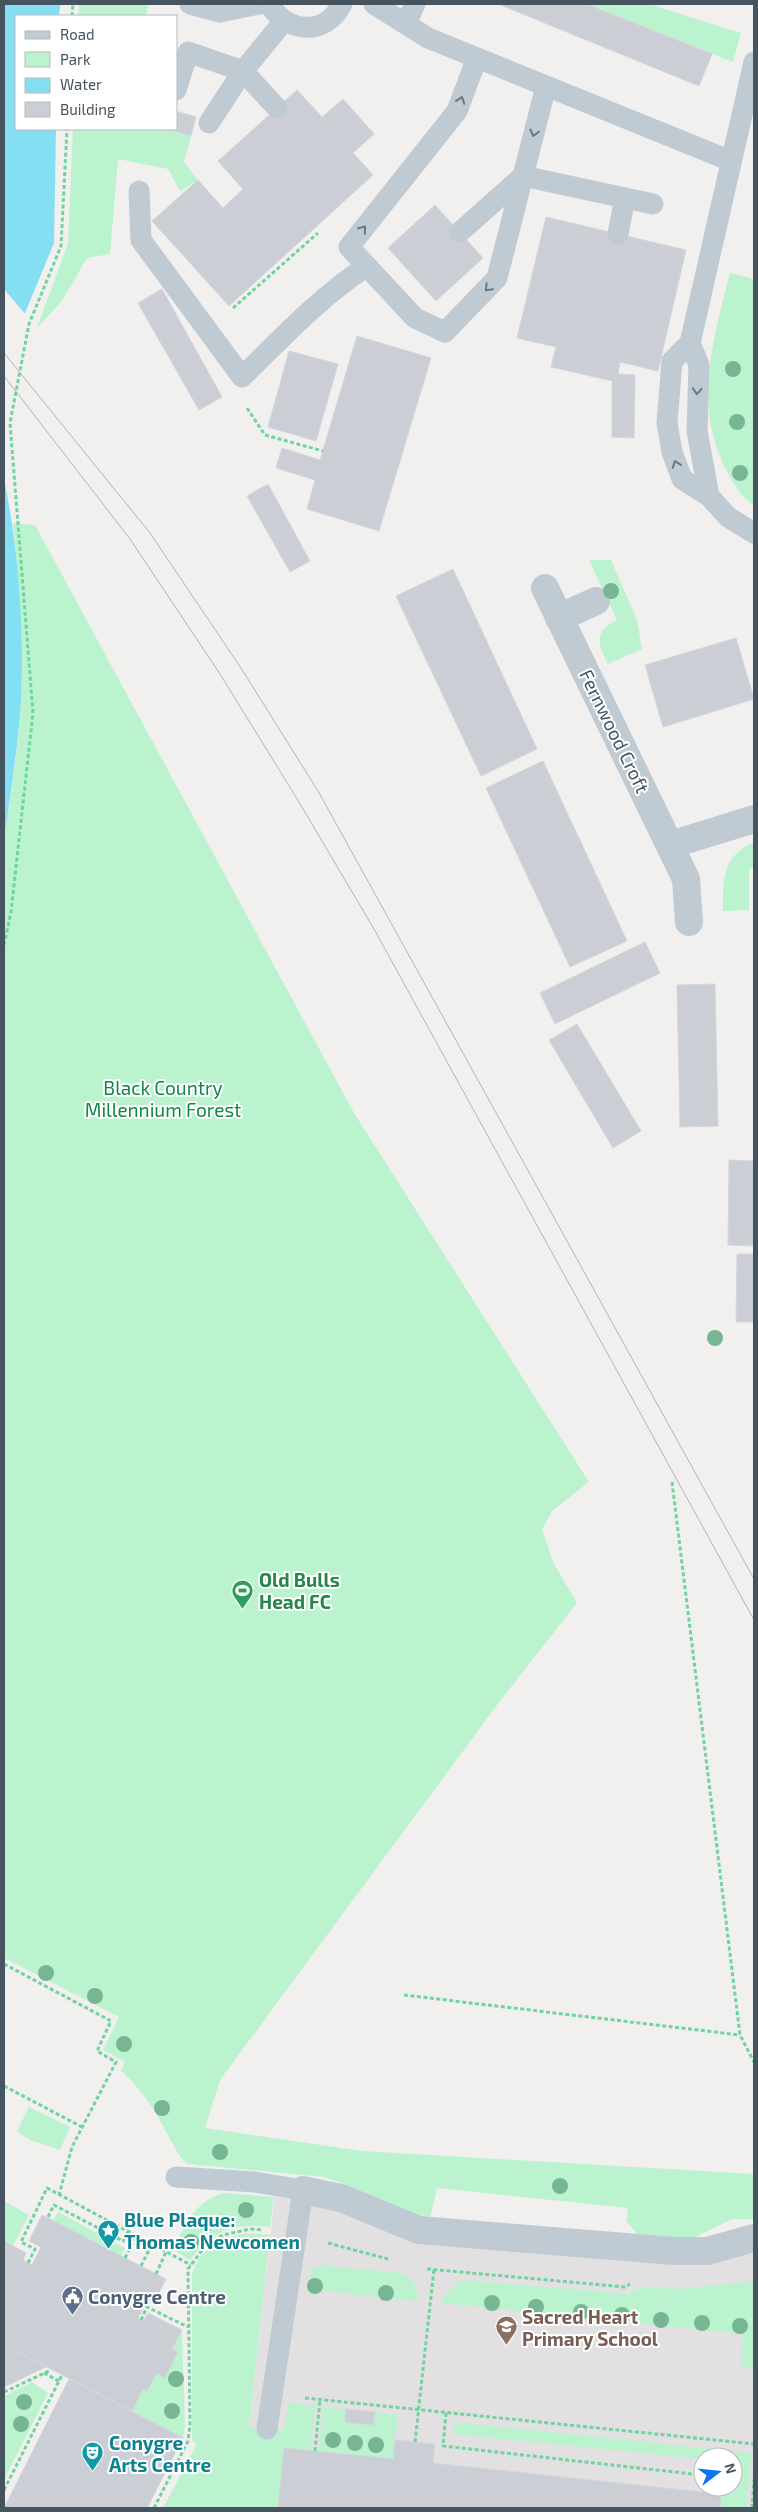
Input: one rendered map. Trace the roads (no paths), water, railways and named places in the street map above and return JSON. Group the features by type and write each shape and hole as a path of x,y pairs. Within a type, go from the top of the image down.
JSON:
{"street":[{"name":"Fernwood Croft","path":"545,588 686,879 689,922"},
{"path":"559,618 596,601"},
{"path":"670,845 754,819"},
{"path":"303,2190 340,2198 419,2230 674,2251 707,2251 754,2238"}],"lane":[{"path":"190,4 220,12 260,4"},
{"path":"269,4 284,22 309,28 322,24 333,17 342,4"},
{"path":"374,4 428,38 731,161"},
{"path":"406,24 415,4"},
{"path":"209,123 244,71 284,22"},
{"path":"178,84 188,52 244,71 277,108"},
{"path":"477,58 457,111 349,247 415,318 445,332 497,278 546,86"},
{"path":"754,62 690,343 672,361 667,423 672,452 682,479 710,496 728,517 754,533"},
{"path":"523,176 653,204"},
{"path":"460,232 523,176"},
{"path":"140,191 141,240 242,377 315,305 344,281 367,266"},
{"path":"618,234 626,198"},
{"path":"690,343 699,365 697,431 710,496"},
{"path":"176,2177 255,2182 303,2190 267,2429"}],"water":[{"path":"4,4 60,4 59,15 15,15 15,130 56,130 54,243 25,313 4,407"},
{"path":"4,479 17,562 22,674 18,737 4,841"}],"tram line":[{"path":"4,353 150,533 241,668 318,791 754,1579"},
{"path":"4,376 130,539 220,674 296,797 374,929 754,1620"}],"place":[{"name":"Old Bulls Head FC","path":"243,1609"},
{"name":"Blue Plaque: Thomas Newcomen","path":"108,2249"},
{"name":"Conygre Centre","path":"72,2315"},
{"name":"Sacred Heart Primary School","path":"506,2346"},
{"name":"Conygre Arts Centre","path":"93,2472"}],"park label":[{"name":"Black Country Millennium Forest","path":"163,1098"}]}
